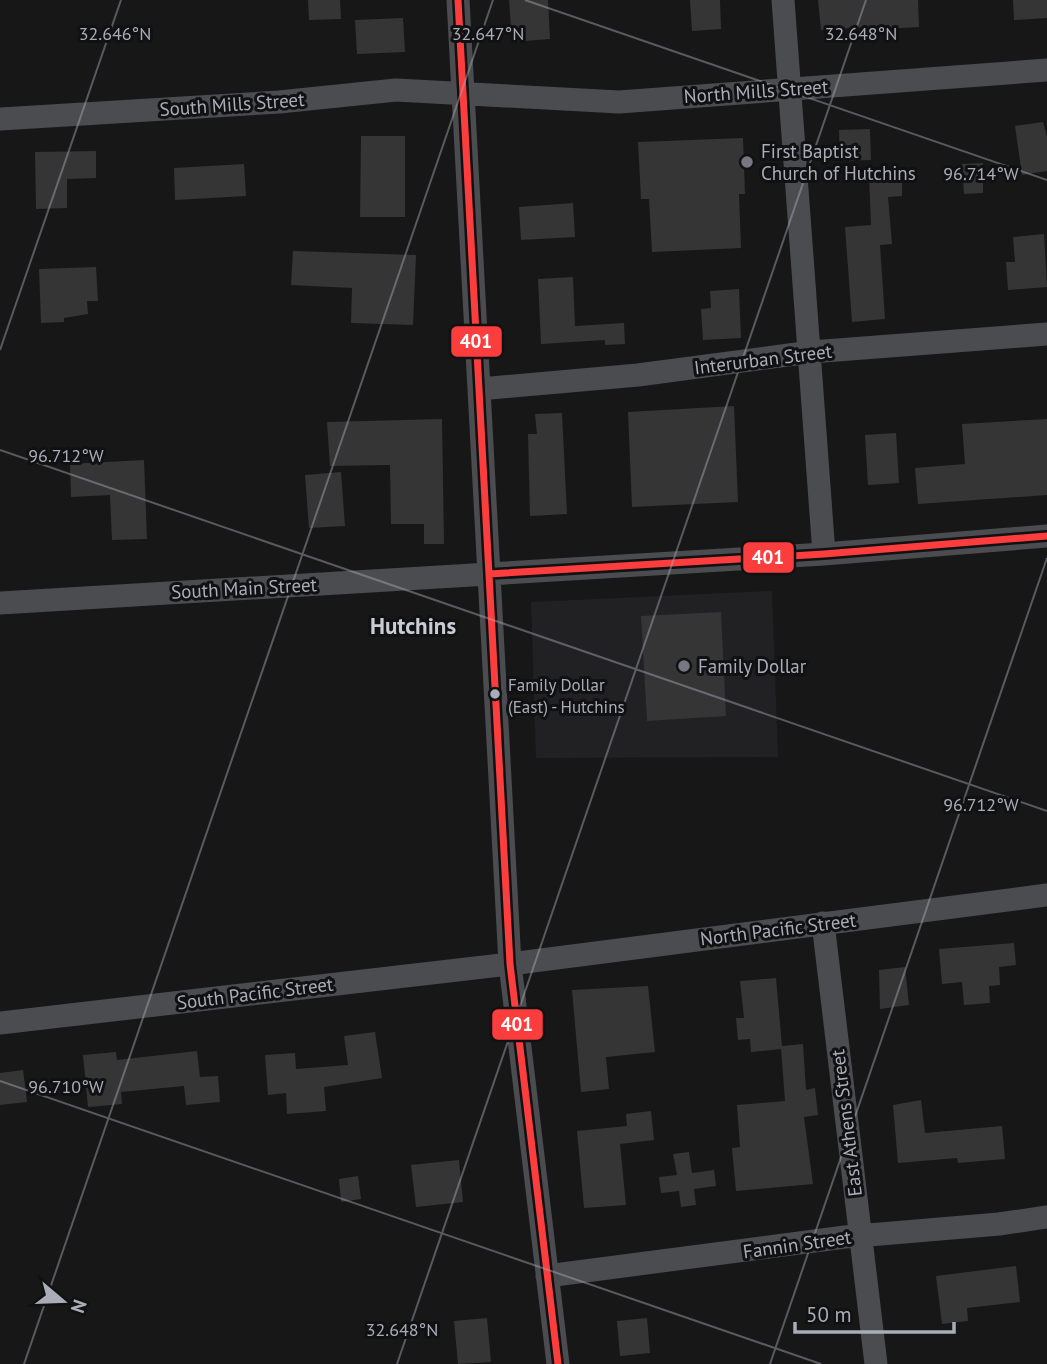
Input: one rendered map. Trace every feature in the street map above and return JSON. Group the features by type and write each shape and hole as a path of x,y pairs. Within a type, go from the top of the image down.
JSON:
{"street":[{"path":"458,0 510,964 558,1364"},
{"path":"783,0 824,554"},
{"name":"North Mills Street","path":"465,94 620,102 1047,71"},
{"name":"South Mills Street","path":"0,119 279,102 396,89 465,94"},
{"name":"Interurban Street","path":"479,389 638,375 811,352 1047,334"},
{"name":"South Main Street","path":"0,603 824,554 1047,536"},
{"name":"North Pacific Street","path":"510,964 1047,895"},
{"name":"East Athens Street","path":"823,923 876,1364"},
{"name":"South Pacific Street","path":"0,1023 510,964"},
{"name":"Fannin Street","path":"547,1276 860,1236 999,1224 1047,1217"}],"shaded area":[{"path":"772,591 778,757 536,758 531,602"}],"building":[{"path":"308,0 340,0 341,19 309,20"},
{"path":"509,0 548,0 550,39 512,42"},
{"path":"690,0 720,0 721,29 692,31"},
{"path":"818,0 918,0 919,27 882,29 882,26 821,30"},
{"path":"1013,0 1047,0 1047,18 1014,20"},
{"path":"403,18 405,52 357,54 355,20"},
{"path":"1043,122 1047,137 1047,171 1022,175 1015,126"},
{"path":"870,129 871,160 840,161 839,130"},
{"path":"361,136 405,136 405,217 360,217"},
{"path":"743,138 745,194 739,194 741,248 652,252 649,199 641,199 638,142"},
{"path":"96,151 96,178 67,179 67,208 36,209 35,152"},
{"path":"983,163 983,193 964,194 962,164"},
{"path":"244,164 246,196 175,200 174,168"},
{"path":"902,174 902,196 888,197 892,244 880,245 885,319 852,322 845,227 871,225 869,175"},
{"path":"573,203 575,237 521,240 519,207"},
{"path":"1044,234 1047,287 1008,290 1006,262 1015,262 1013,237"},
{"path":"293,251 416,255 413,325 351,323 352,288 291,285"},
{"path":"96,267 98,301 87,301 88,314 64,318 64,322 41,323 39,269"},
{"path":"573,277 575,326 624,323 625,344 605,345 605,340 541,344 538,279"},
{"path":"739,289 741,338 703,340 701,309 711,308 710,291"},
{"path":"734,406 738,502 632,507 628,412"},
{"path":"562,413 567,514 530,516 528,434 537,434 535,414"},
{"path":"442,419 444,544 424,544 424,524 391,524 390,465 330,466 327,422"},
{"path":"1047,419 1047,495 918,504 915,468 965,464 962,424"},
{"path":"896,433 899,483 868,485 865,435"},
{"path":"144,460 147,539 112,540 110,495 71,497 70,464"},
{"path":"341,472 345,526 309,528 305,475"},
{"name":"Family Dollar","path":"721,612 726,716 647,721 641,616"},
{"path":"1014,943 1016,965 999,967 1000,985 989,986 990,1003 964,1005 962,982 942,984 939,949"},
{"path":"905,967 909,1005 880,1009 879,970"},
{"path":"776,978 782,1046 803,1044 806,1090 815,1088 818,1115 804,1117 813,1184 736,1191 732,1148 740,1147 737,1105 785,1101 781,1049 751,1052 750,1039 738,1040 736,1018 744,1018 740,981"},
{"path":"648,986 655,1052 606,1057 609,1089 581,1092 572,990"},
{"path":"375,1032 382,1078 324,1087 326,1111 287,1114 286,1093 268,1095 265,1055 295,1053 296,1069 348,1065 344,1036"},
{"path":"197,1051 200,1077 218,1076 220,1102 186,1105 184,1086 121,1092 122,1104 88,1107 83,1055 116,1052 117,1060"},
{"path":"23,1070 27,1102 0,1105 0,1073"},
{"path":"921,1100 925,1133 1002,1126 1005,1159 958,1163 957,1158 898,1163 893,1105"},
{"path":"651,1111 654,1140 620,1144 626,1205 584,1208 577,1131 627,1126 626,1114"},
{"path":"689,1152 692,1173 714,1170 716,1186 694,1189 696,1205 681,1207 679,1191 661,1193 659,1177 677,1175 673,1154"},
{"path":"459,1160 463,1202 416,1207 411,1165"},
{"path":"358,1176 361,1199 341,1202 339,1179"},
{"path":"1016,1266 1020,1302 967,1308 968,1321 942,1324 936,1276"},
{"path":"487,1318 491,1362 458,1364 454,1321"},
{"path":"647,1318 650,1353 620,1356 617,1321"}],"transit line":[{"name":"401","path":"458,0 510,964 558,1364"},
{"name":"401","path":"489,574 824,554 1047,536"}],"place":[{"name":"First Baptist Church of Hutchins","path":"747,162"},
{"name":"Family Dollar","path":"684,666"},
{"name":"Family Dollar (East) - Hutchins","path":"495,694"}],"district":[{"name":"Hutchins","path":"413,626"}]}
